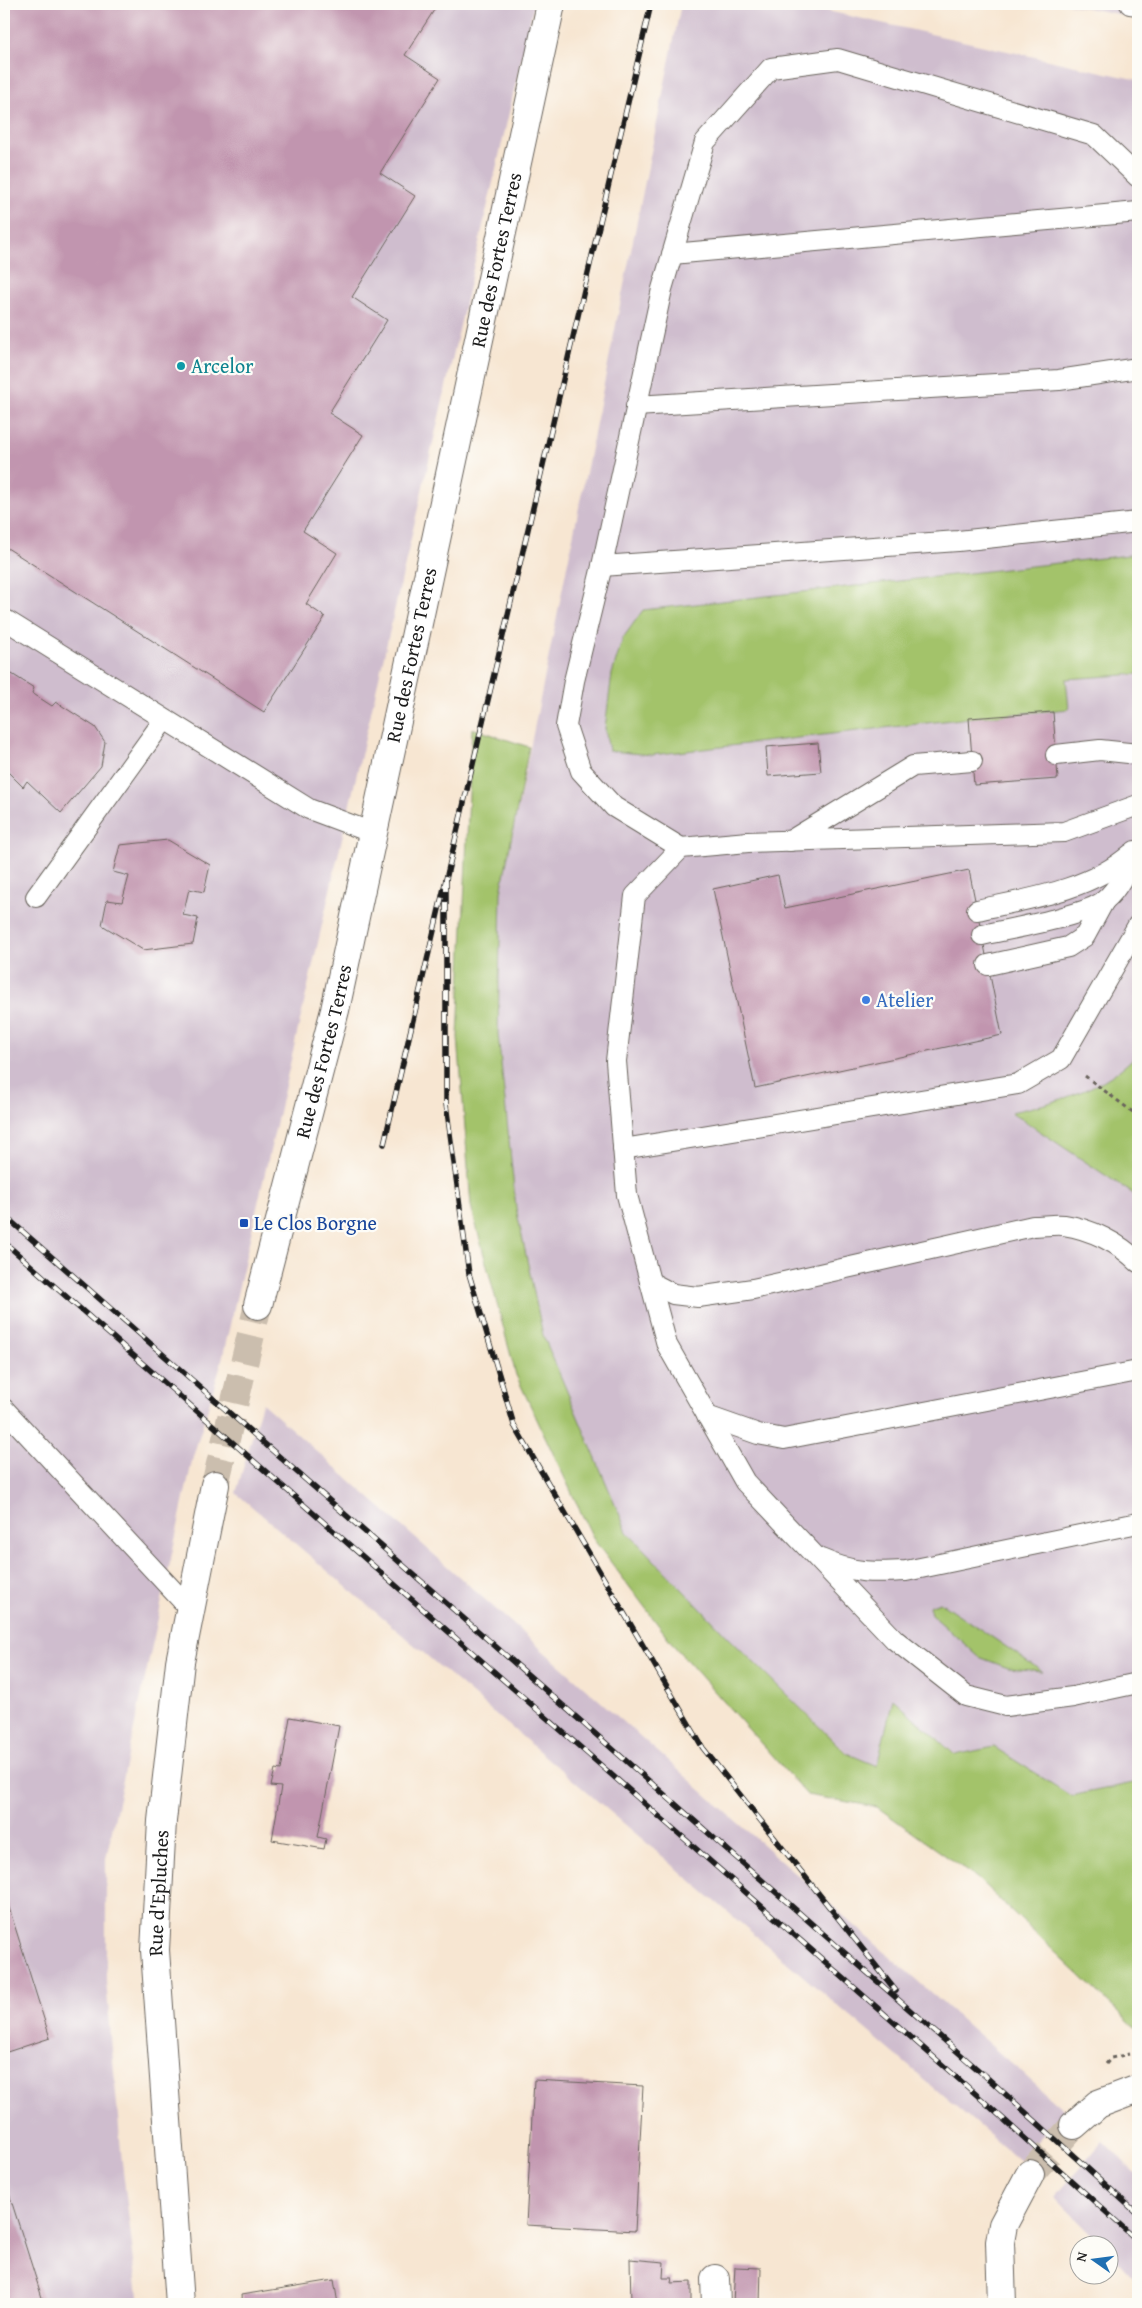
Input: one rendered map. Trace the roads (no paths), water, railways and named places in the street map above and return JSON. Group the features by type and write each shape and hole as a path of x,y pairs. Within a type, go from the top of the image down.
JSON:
{"street":[{"name":"Rue des Fortes Terres","path":"258,1305 335,1010 551,4"},
{"name":"Rue d'Epluches","path":"180,2304 155,1950 162,1821 180,1662 214,1485"},
{"path":"1074,2125 1098,2104 1138,2089"},
{"path":"1002,2304 1000,2242 1003,2225 1030,2174"}],"lane":[{"path":"1130,4 1138,5"},
{"path":"1138,177 1094,135 838,59 771,68 705,142 662,289 602,566 574,681 566,726 581,771 614,807 681,848 790,841 1064,832 1138,805"},
{"path":"672,254 1138,212"},
{"path":"636,406 1059,380 1138,368"},
{"path":"602,566 958,541 1138,522"},
{"path":"4,619 309,809 372,833"},
{"path":"36,897 164,720"},
{"path":"1056,754 1100,750 1138,754"},
{"path":"790,841 875,787 913,766 972,761"},
{"path":"681,848 635,896 616,1061 627,1195 667,1345 745,1482 895,1640 966,1696 1006,1706 1073,1697 1138,1683"},
{"path":"988,965 1068,947 1086,936 1104,901 1118,884 1137,849"},
{"path":"977,910 1020,901 1092,880 1116,867 1137,849"},
{"path":"982,935 1077,913 1104,901"},
{"path":"623,1149 1018,1084 1061,1059 1138,925"},
{"path":"650,1282 673,1294 698,1297 753,1289 1033,1226 1064,1225 1094,1233 1126,1250 1138,1262"},
{"path":"707,1416 758,1434 784,1439 1138,1371"},
{"path":"4,1409 190,1610"},
{"path":"816,1558 840,1567 867,1573 906,1571 1138,1524"}],"tunnel":[{"path":"215,1485 258,1305"},
{"path":"1030,2174 1074,2125"}],"railway":[{"path":"384,1144 651,4"},
{"path":"446,880 446,1104 469,1274 514,1425 703,1748 896,1991"},
{"path":"4,1215 992,2082 1138,2214"},
{"path":"4,1242 978,2096 1138,2241"}],"place":[{"name":"Arcelor","path":"181,366"},
{"name":"Atelier","path":"866,1000"},
{"name":"Le Clos Borgne","path":"244,1223"}]}
